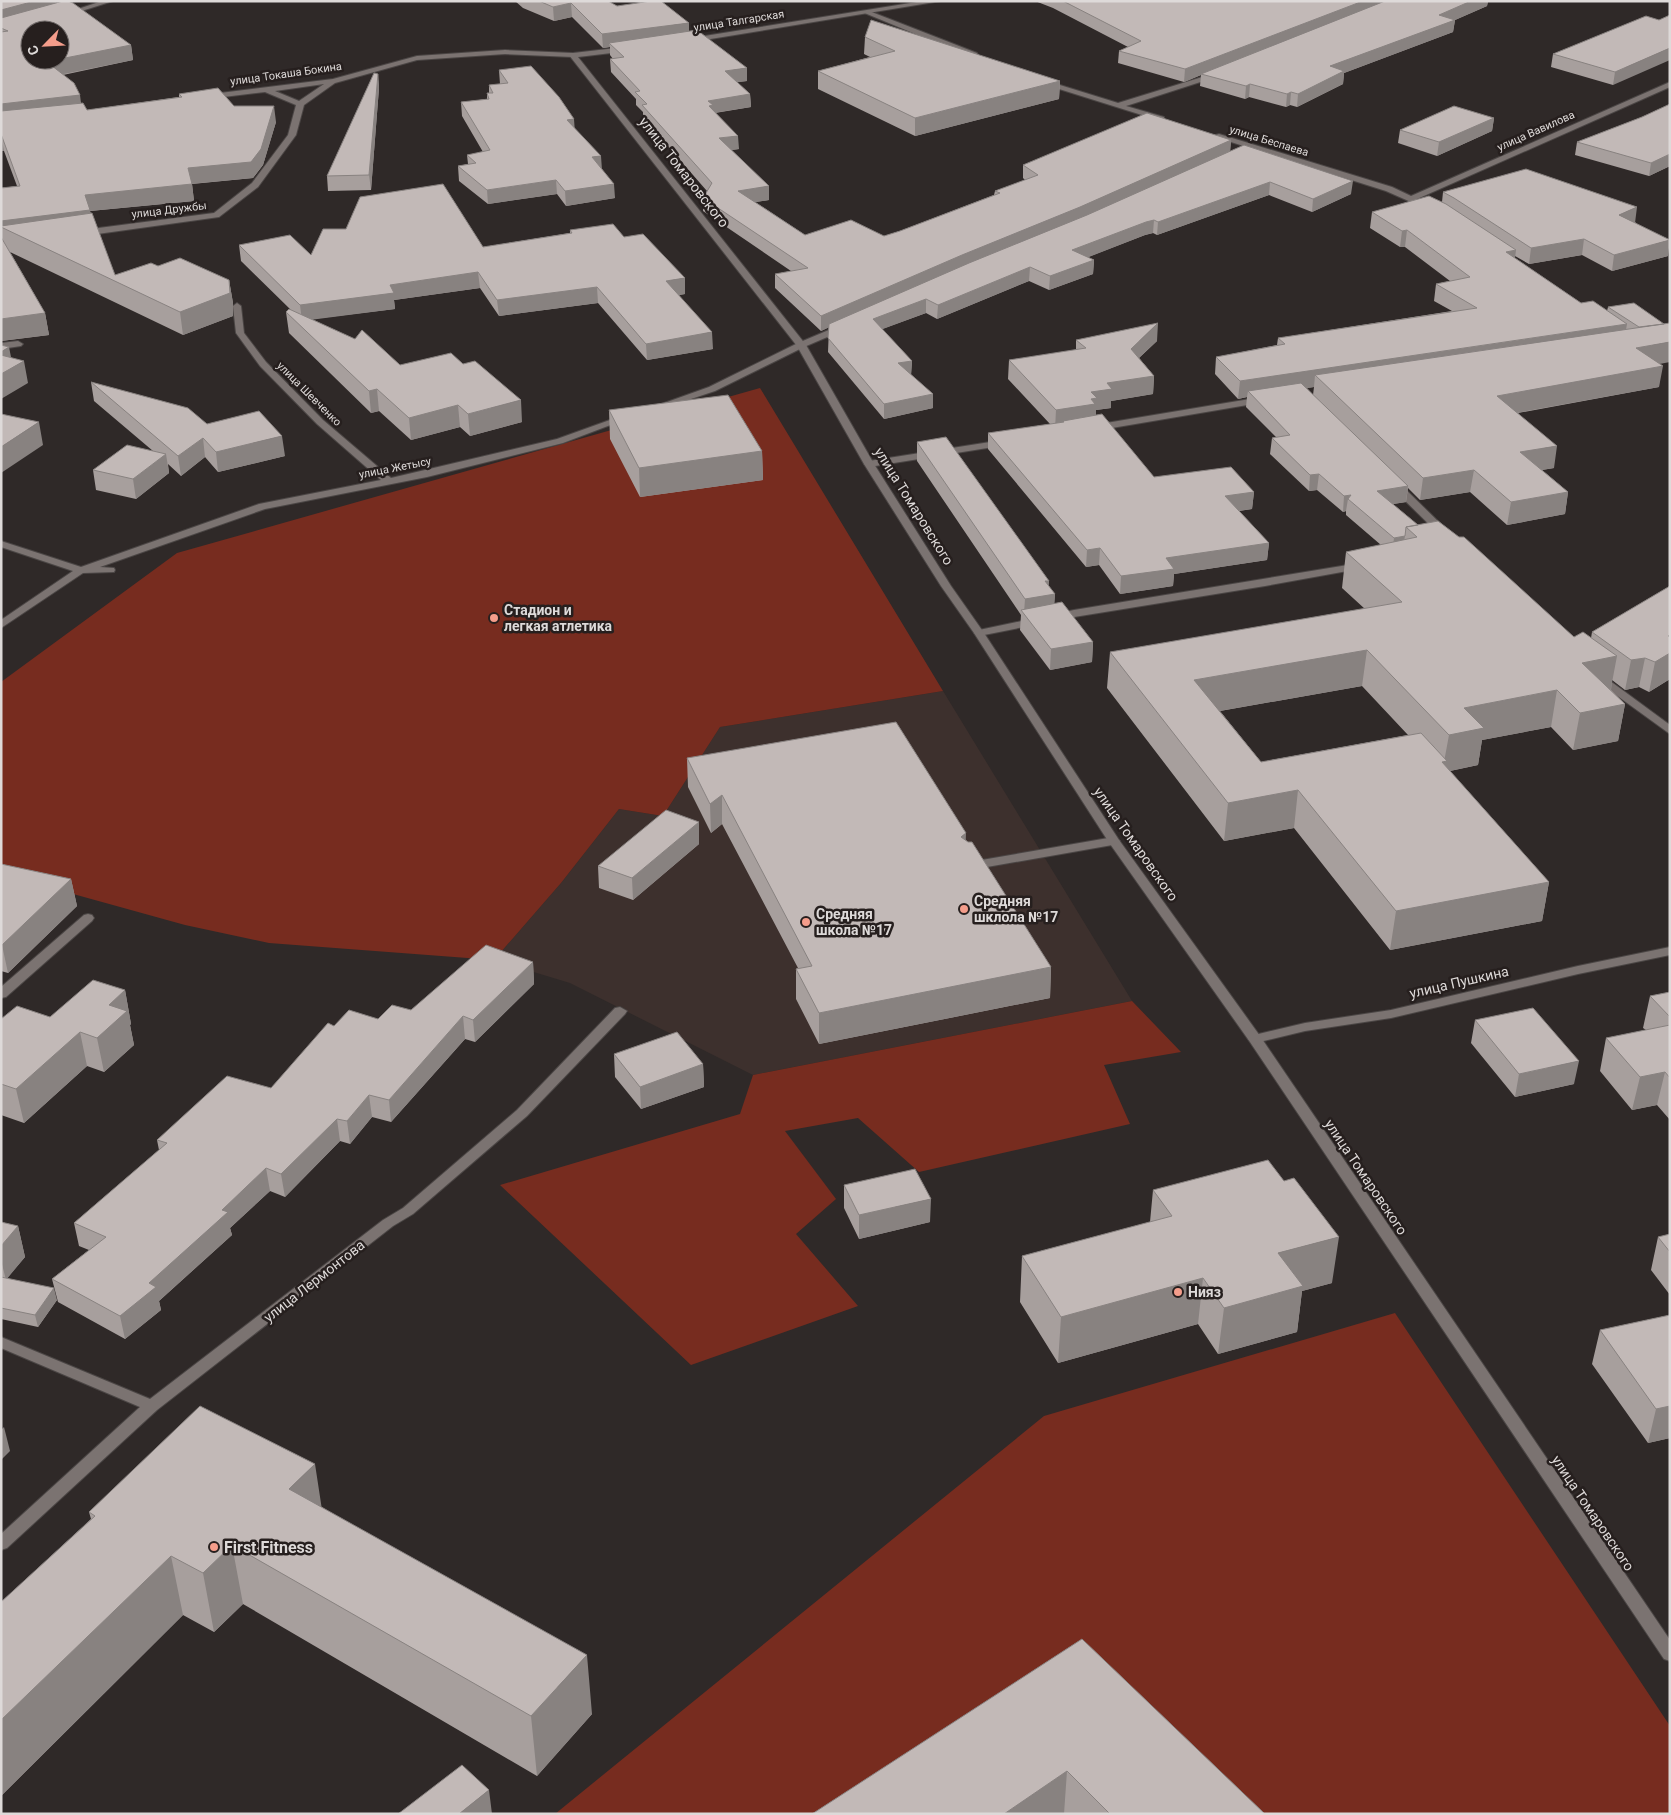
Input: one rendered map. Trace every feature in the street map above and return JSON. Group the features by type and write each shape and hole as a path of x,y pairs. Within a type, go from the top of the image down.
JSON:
{"street":[{"path":"64,15 110,1"},
{"name":"улица Талгарская","path":"682,42 938,1"},
{"path":"868,13 985,59"},
{"path":"573,55 635,48"},
{"name":"улица Токаша Бокина","path":"198,99 333,81 417,58 505,52 573,55"},
{"name":"улица Томаровского","path":"573,55 801,346 869,464 946,586 979,633 1114,841 1255,1039 1670,1654"},
{"path":"1117,106 1202,82 1220,74"},
{"path":"264,89 300,104 333,81"},
{"path":"1037,81 1172,123"},
{"name":"улица Вавилова","path":"1411,199 1670,84"},
{"name":"улица Дружбы","path":"70,234 216,215 260,178 292,135 300,104"},
{"name":"улица Беспаева","path":"1209,134 1389,189 1440,213"},
{"path":"1239,155 1253,148"},
{"name":"улица Шевченко","path":"237,306 240,333 263,364 320,422 389,482"},
{"path":"648,410 712,389 856,322"},
{"path":"1,346 18,344"},
{"path":"1085,430 1272,398"},
{"name":"улица Жетысу","path":"1,626 81,570 263,506 424,475 560,441 630,416"},
{"path":"869,464 1016,441"},
{"path":"1387,477 1450,539"},
{"path":"1,544 81,570 110,570"},
{"path":"979,633 1179,595 1308,577 1373,563"},
{"path":"1588,670 1670,731"},
{"path":"968,866 1114,841"},
{"path":"1,994 88,918"},
{"name":"улица Пушкина","path":"1255,1039 1305,1028 1391,1014 1670,950"},
{"name":"улица Лермонтова","path":"1,1544 152,1406 388,1223 408,1211 522,1113 620,1011"},
{"path":"1,1342 152,1406"}],"shaded area":[{"name":"Стадион и легкая атлетика","path":"760,388 943,691 720,727 663,816 619,809 561,883 494,960 269,943 185,925 1,874 1,682 177,553"},
{"name":"Средняя школа №17","path":"943,691 1132,1001 753,1075 570,983 494,960 561,883 619,809 663,816 720,727"},
{"path":"1132,1001 1181,1052 1104,1065 1130,1124 919,1172 858,1118 785,1131 836,1199 796,1234 858,1306 691,1365 500,1185 740,1114 753,1075"},
{"path":"1395,1313 1670,1726 1670,1814 555,1814 1044,1416"}],"building":[{"path":"1,1 35,1 1,10"},
{"path":"68,1 131,45 70,57 70,20 20,20 20,70 57,70 74,83 80,95 1,104 1,32 8,31 1,28 1,18"},
{"path":"539,1 608,1 617,6 661,1 689,23 602,34 571,3 553,7"},
{"path":"1063,1 1363,1 1185,69 1119,51 1141,41"},
{"path":"1385,1 1471,1 1439,15 1455,20 1330,66 1344,71 1298,94 1291,92 1287,94 1250,84 1246,86 1201,74"},
{"path":"1670,15 1670,48 1615,72 1553,54 1646,16 1659,20"},
{"path":"871,20 1060,81 915,118 818,71 895,51 865,37"},
{"path":"697,30 747,68 725,71 750,94 708,101 713,105 709,106 738,136 719,138 769,186 738,191 805,235 851,220 884,236 900,231 1000,193 995,191 1038,175 1023,165 1147,113 1231,140 1080,207 962,255 821,316 775,274 808,268 703,198 712,183 642,105 647,104 635,92 640,91 610,59 624,57 609,43"},
{"path":"531,66 559,97 574,119 567,120 601,156 592,157 614,184 565,191 556,180 487,190 458,166 476,163 467,155 490,150 461,102 489,99 487,93 493,93 489,85 508,83 499,70"},
{"path":"374,73 378,74 369,175 327,176"},
{"path":"218,88 234,106 274,106 261,149 251,162 188,168 192,184 85,195 90,210 1,221 1,188 20,186 1,134 1,111 83,103 87,110 182,97 179,94"},
{"path":"1670,104 1670,154 1651,163 1577,142 1642,117"},
{"path":"1454,106 1494,118 1439,142 1400,130"},
{"path":"1244,145 1353,181 1313,199 1270,182 1158,222 1154,220 1146,222 1072,250 1094,260 1050,276 1030,267 938,305 926,299 873,319 912,361 898,363 933,394 884,404 828,338 829,324 969,263 1087,215"},
{"path":"1526,169 1637,207 1619,215 1670,240 1614,255 1584,239 1531,248 1443,192"},
{"path":"443,184 483,247 572,233 570,230 613,224 624,237 643,234 685,278 666,281 712,332 646,344 597,287 497,300 478,272 390,285 394,293 300,305 239,245 290,235 311,255 323,229 346,229 360,197"},
{"path":"1429,196 1446,204 1516,250 1506,252 1581,303 1593,301 1627,324 1240,381 1216,357 1285,344 1278,338 1477,308 1436,284 1470,277 1407,230 1402,231 1372,212"},
{"path":"92,213 115,275 151,263 158,266 180,258 229,280 230,293 180,312 1,227"},
{"path":"1,237 45,313 1,319"},
{"path":"1634,303 1664,324 1639,327 1608,307"},
{"path":"289,309 355,339 362,330 400,365 451,353 463,364 475,361 521,400 468,414 458,405 409,418 377,389 369,391 286,312"},
{"path":"1158,323 1131,349 1154,376 1107,383 1112,389 1091,392 1097,398 1091,399 1095,404 1056,410 1009,360 1086,348 1076,340"},
{"path":"1670,323 1670,342 1636,348 1663,366 1497,396 1557,446 1520,452 1568,492 1511,502 1474,470 1423,478 1315,375"},
{"path":"1,345 9,347 1,352"},
{"path":"1,355 24,361 1,374"},
{"path":"91,382 188,408 207,424 259,411 282,436 216,452 203,438 178,456"},
{"path":"1301,383 1408,486 1377,491 1418,525 1406,527 1405,536 1394,538 1348,499 1351,495 1344,496 1319,474 1310,475 1272,438 1290,435 1248,391"},
{"path":"728,395 762,451 639,468 609,410"},
{"path":"1,414 39,422 1,447"},
{"path":"1102,414 1154,477 1231,467 1254,492 1225,496 1269,543 1166,558 1174,569 1121,576 1100,548 1087,550 988,433 1064,422"},
{"path":"946,437 1049,581 1045,581 1055,594 1025,599 917,442"},
{"path":"127,445 166,454 133,479 93,470"},
{"path":"1438,521 1459,537 1464,537 1574,637 1583,632 1617,656 1582,663 1625,704 1580,713 1557,690 1464,708 1484,728 1449,735 1367,650 1194,680 1261,762 1421,733 1447,761 1442,762 1549,882 1396,911 1298,790 1228,803 1110,652 1402,602 1346,552 1417,537 1406,527"},
{"path":"1670,586 1670,634 1668,636 1670,637 1670,653 1655,662 1645,658 1631,660 1592,632"},
{"path":"1062,602 1093,642 1051,649 1021,610"},
{"path":"896,722 966,833 961,837 968,842 972,842 1051,967 819,1013 796,969 812,966 722,795 710,804 687,758"},
{"path":"666,810 699,822 632,878 598,866"},
{"path":"1,864 71,879 2,945 1,945"},
{"path":"486,945 533,962 473,1020 463,1016 389,1100 369,1095 347,1121 337,1119 281,1174 266,1168 222,1210 228,1212 149,1283 156,1287 120,1316 52,1279 106,1237 74,1223 167,1143 157,1140 227,1076 271,1088 328,1023 334,1026 349,1010 378,1019 392,1005 411,1010"},
{"path":"93,980 125,990 109,1005 127,1011 97,1038 80,1032 16,1089 1,1084 1,1019 17,1006 50,1017"},
{"path":"1670,992 1670,1017 1650,996"},
{"path":"1533,1008 1579,1061 1519,1074 1475,1020"},
{"path":"1670,1025 1670,1078 1665,1072 1640,1077 1606,1038"},
{"path":"677,1032 703,1064 640,1087 614,1054"},
{"path":"1268,1160 1284,1181 1294,1178 1339,1237 1278,1253 1303,1286 1224,1308 1203,1278 1061,1317 1022,1256 1172,1216 1153,1190"},
{"path":"915,1169 931,1199 859,1215 844,1185"},
{"path":"1,1222 18,1226 1,1246"},
{"path":"1670,1234 1670,1252 1658,1237"},
{"path":"1,1277 54,1288 35,1315 1,1308"},
{"path":"1670,1315 1670,1406 1656,1409 1600,1330"},
{"path":"200,1406 315,1464 289,1489 587,1655 531,1716 232,1545 203,1573 171,1556 1,1720 1,1602 95,1516 89,1512"},
{"path":"1082,1639 1265,1814 1110,1814 1067,1771 1004,1814 812,1814"},
{"path":"462,1765 489,1790 459,1814 398,1814"}],"place":[{"name":"Стадион и легкая атлетика","path":"494,618"},
{"name":"Средняя шклола №17","path":"964,909"},
{"name":"Средняя школа №17","path":"806,922"},
{"name":"Нияз","path":"1178,1292"},
{"name":"First Fitness","path":"214,1547"}]}
